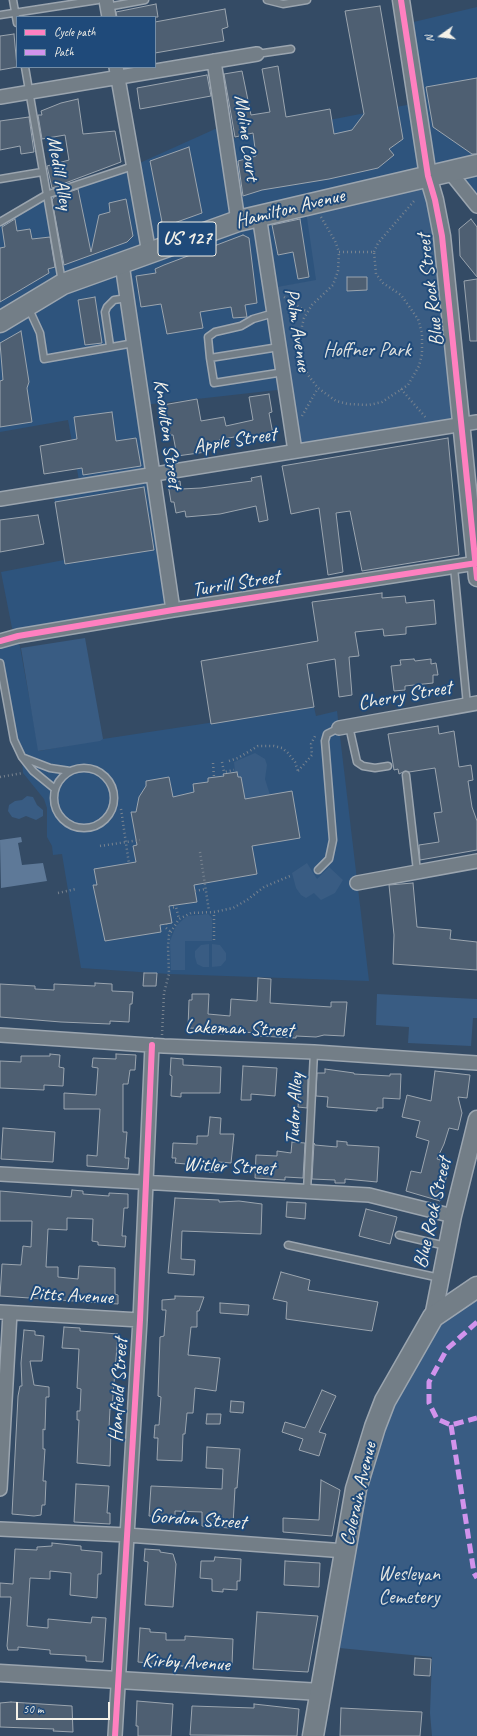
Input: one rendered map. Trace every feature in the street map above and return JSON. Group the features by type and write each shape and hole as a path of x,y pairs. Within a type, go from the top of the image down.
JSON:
{"main road":[{"name":"Hamilton Avenue","path":"0,322 63,284 238,221 477,165"},
{"name":"Colerain Avenue","path":"314,1736 356,1489 375,1427 385,1401 433,1317 477,1287"}],"street":[{"name":"Blue Rock Street","path":"401,0 428,176 435,200 442,236 470,424 476,568"},
{"path":"156,68 214,61 257,54"},
{"name":"Moline Court","path":"214,61 238,221"},
{"path":"0,97 30,92 117,72 152,68"},
{"path":"117,72 148,253"},
{"path":"449,171 477,206"},
{"name":"Palm Avenue","path":"259,215 295,451"},
{"name":"Knowlton Street","path":"122,264 173,610"},
{"name":"Apple Street","path":"0,499 470,424"},
{"name":"Turrill Street","path":"0,641 18,636 173,610 454,567 476,568"},
{"name":"Cherry Street","path":"344,727 472,704"},
{"path":"357,883 417,871 477,862"},
{"name":"Lakeman Street","path":"0,1035 157,1042 477,1063"},
{"name":"Hanfield Street","path":"114,1736 147,1183 157,1042"},
{"name":"Blue Rock Street","path":"433,1317 453,1216 477,1119"},
{"name":"Witler Street","path":"0,1174 369,1195 453,1216"},
{"path":"0,1489 5,1312"},
{"name":"Pitts Avenue","path":"5,1312 140,1320"},
{"name":"Gordon Street","path":"0,1529 127,1535 346,1551"},
{"name":"Kirby Avenue","path":"0,1673 321,1692"}],"lane":[{"path":"13,0 16,18"},
{"path":"0,15 105,6 145,0"},
{"path":"268,0 284,4 307,0"},
{"path":"257,54 291,49"},
{"name":"Medill Alley","path":"25,68 46,195 63,284"},
{"path":"0,222 46,195 133,166"},
{"path":"0,179 42,172"},
{"path":"110,346 105,312 106,307 114,300 127,298"},
{"path":"27,306 40,333 44,359 103,350 110,346 134,343"},
{"path":"274,313 253,318 241,326 215,332 208,337 214,383 284,372"},
{"path":"210,358 280,347"},
{"path":"454,567 472,704"},
{"path":"0,663 1,678 14,740 22,757 33,771 55,789"},
{"path":"318,870 330,859 333,840 325,741 328,734 344,727 357,762 363,766 374,768 388,766"},
{"path":"22,757 35,763 70,771"},
{"path":"80,767 91,768 100,772 110,781 114,790 114,801 108,817 100,824 90,827 73,826 64,820 58,812 54,802 55,789 62,777 70,771 80,767"},
{"path":"406,775 417,871"},
{"name":"Tudor Alley","path":"307,1191 314,1052"},
{"path":"399,1235 447,1246"},
{"path":"288,1244 440,1278"}],"path":[{"path":"320,214 336,241 339,252 338,271 333,285 307,312 304,318 299,339 300,355 308,375 318,388 336,400 348,404 369,405 382,402 408,385 419,366 422,354 422,332 418,319 401,295 383,283 376,274 374,252 378,244 414,201"},
{"path":"339,252 374,252"},
{"path":"271,288 307,312"},
{"path":"401,389 428,419 434,420"},
{"path":"229,761 238,758 258,746 274,746 282,748 288,753 295,762 298,772 312,755 311,744 315,736"},
{"path":"222,762 224,772 234,770"},
{"path":"213,763 214,777"},
{"path":"0,777 23,773"},
{"path":"121,809 129,864"},
{"path":"100,846 140,840"},
{"path":"200,852 209,911"},
{"path":"157,1042 164,993 169,974 168,947 171,932 179,918 191,912 214,912 233,908 247,900 264,887 290,876"},
{"path":"195,891 206,889"},
{"path":"58,893 76,890"},
{"path":"169,908 176,907 179,918"},
{"path":"214,912 214,940"},
{"path":"166,924 166,928 171,932"}],"shaded area":[{"path":"477,7 477,206 449,171 316,281 271,288 286,389 143,405 173,610 18,636 39,751 103,739 314,707 316,716 337,711 369,981 169,974 81,968 62,854 53,855 52,846 47,837 47,808 44,799 23,773 22,757 14,740 0,663 0,641 18,635 12,628 1,572 64,560 53,491 80,486 68,420 0,432 0,222 46,195 133,166 224,125 226,140 417,103 405,24"},
{"path":"21,837 22,842 18,843 22,865 43,863 47,881 1,888 0,840"}],"green space":[{"name":"Hoffner Park","path":"428,176 462,425 295,451 271,288 316,280 305,204"},
{"path":"85,638 103,739 100,741 38,751 21,648"},
{"path":"255,753 265,759 267,765 265,779 270,795 247,814 241,777 238,777 237,772 235,772 234,762"},
{"path":"27,796 33,797 37,805 43,810 43,816 36,820 26,816 19,819 12,817 8,811 9,805 15,801 22,800"},
{"path":"307,863 317,879 329,867 343,880 335,893 321,900 314,893 306,898 301,895 296,888 292,873"},
{"path":"208,914 212,918 212,941 185,941 185,970 171,970 170,941 176,926 187,916"},
{"path":"209,944 209,967 203,967 197,964 195,951 201,945"},
{"path":"212,944 220,945 226,953 226,960 221,966 212,967"},
{"path":"377,994 477,999 477,1018 473,1018 471,1046 408,1043 409,1027 376,1025"},
{"name":"Wesleyan Cemetery","path":"477,1287 477,1736 432,1736 430,1713 432,1657 329,1647 356,1489 433,1317"}],"building":[{"path":"156,4 158,17 117,16 116,12"},
{"path":"380,6 403,139 389,149 394,155 378,168 329,179 262,190 243,196 238,161 256,156 253,133 235,137 224,74 242,71 251,115 270,112 262,69 278,66 286,117 330,109 334,134 352,130 364,114 345,11"},
{"path":"225,9 228,27 222,29 224,41 156,53 156,22"},
{"path":"14,34 16,67 0,70 0,36"},
{"path":"207,75 211,96 140,109 137,88"},
{"path":"477,78 477,154 472,154 433,127 426,87"},
{"path":"78,99 83,134 115,131 121,162 52,188 47,166 69,160 65,135 42,139 38,115 42,115 41,111 61,103"},
{"path":"29,117 34,152 21,154 20,146 0,150 0,121"},
{"path":"189,147 202,213 163,227 150,161"},
{"path":"78,189 91,252 99,215 110,212 109,203 126,199 133,236 127,242 64,265 52,200 54,197"},
{"path":"15,219 17,231 30,229 32,239 50,237 55,267 48,269 49,273 0,302 0,248 5,247 2,227"},
{"path":"300,219 309,277 298,279 293,252 278,255 272,225"},
{"path":"471,219 477,227 477,277 460,256 459,229"},
{"path":"243,235 249,238 257,303 245,305 247,317 233,318 231,307 200,312 203,328 167,334 161,304 141,307 136,276 156,273 155,269 164,265"},
{"path":"347,277 367,277 367,290 347,291"},
{"path":"477,279 477,341 470,341 464,281"},
{"path":"95,297 102,343 85,345 78,300"},
{"path":"21,331 29,382 27,388 32,422 0,427 0,381 3,380 0,343"},
{"path":"269,394 272,412 269,413 273,434 249,438 249,434 219,440 219,444 205,447 206,452 177,456 173,435 170,435 163,405 197,399 201,421 224,417 226,426 253,420 249,397"},
{"path":"112,412 116,441 136,438 141,466 83,475 82,468 44,474 40,446 77,439 74,417"},
{"path":"448,438 459,555 362,571 350,511 336,513 343,572 328,575 319,508 291,514 282,466"},
{"path":"261,476 268,520 259,522 256,506 220,514 186,517 185,511 176,513 174,502 171,502 168,484 180,481 181,489 201,488 252,481 251,478"},
{"path":"144,487 154,550 65,564 55,502"},
{"path":"38,515 44,544 0,552 0,520"},
{"path":"382,593 382,598 405,596 406,603 434,600 436,624 406,627 406,634 384,636 383,629 355,632 359,656 349,657 352,695 339,697 335,659 307,664 314,707 211,724 201,661 318,641 312,602"},
{"path":"414,659 415,661 431,659 431,664 436,663 438,675 433,675 433,683 405,686 405,690 394,691 391,666 401,665 400,660"},
{"path":"438,726 439,734 454,731 459,767 471,765 473,780 468,781 472,807 477,821 477,850 420,860 419,845 439,842 434,813 442,812 435,768 409,772 405,771 399,774 398,769 394,770 388,734"},
{"path":"237,772 238,777 241,777 245,799 292,791 300,838 252,846 257,874 194,885 197,902 169,906 172,923 160,925 161,932 105,941 93,885 97,885 94,869 136,862 133,846 137,845 131,812 136,812 139,797 146,786 146,781 169,777 173,797 194,792 193,784 208,782 208,778 224,776 223,774"},
{"path":"413,883 417,927 451,930 450,939 477,942 477,970 393,964 394,935 389,885"},
{"path":"144,973 157,973 156,986 143,986"},
{"path":"258,978 271,979 270,1003 331,1007 331,1002 347,1002 344,1036 296,1036 296,1038 260,1036 260,1033 224,1031 224,1034 212,1033 212,1029 188,1028 189,1000 192,1000 192,994 209,994 208,1014 230,1016 231,999 257,1001"},
{"path":"95,983 112,984 112,991 133,992 132,1004 130,1004 129,1022 110,1021 110,1024 0,1017 0,984 35,986 35,989 54,990 54,984 95,986"},
{"path":"50,1054 60,1055 59,1067 64,1068 63,1086 44,1085 44,1090 0,1088 0,1061 21,1062 21,1056 50,1056"},
{"path":"116,1054 136,1055 135,1070 130,1070 128,1084 123,1084 123,1132 127,1132 125,1158 129,1158 128,1169 87,1166 87,1155 97,1156 100,1109 64,1109 64,1093 96,1095 98,1068 92,1067 93,1058 116,1059"},
{"path":"171,1058 183,1059 183,1065 221,1067 220,1093 181,1093 181,1097 171,1096"},
{"path":"243,1066 277,1068 275,1096 251,1094 251,1100 241,1100"},
{"path":"325,1069 354,1074 390,1076 390,1074 401,1074 400,1099 383,1098 383,1108 377,1108 377,1111 327,1107 328,1097 316,1096 317,1073 325,1073"},
{"path":"435,1071 470,1075 467,1098 458,1097 462,1113 458,1130 449,1128 437,1159 450,1163 440,1201 406,1191 411,1171 421,1173 429,1141 416,1137 420,1121 402,1117 407,1095 431,1101"},
{"path":"300,1075 308,1076 307,1108 298,1107"},
{"path":"210,1117 221,1118 220,1134 234,1134 231,1163 219,1162 219,1172 209,1172 209,1169 197,1169 197,1165 175,1163 176,1158 172,1158 173,1143 197,1144 197,1136 208,1136"},
{"path":"3,1128 55,1132 53,1162 1,1159"},
{"path":"337,1141 347,1142 347,1145 379,1147 377,1182 345,1179 345,1183 335,1183 335,1180 312,1179 314,1143 315,1145 337,1147"},
{"path":"292,1142 305,1143 303,1178 285,1177 285,1180 255,1178 256,1155 277,1156 277,1151 291,1153"},
{"path":"72,1190 83,1191 83,1194 109,1196 109,1193 128,1194 128,1208 124,1208 122,1236 126,1236 125,1247 98,1245 98,1242 92,1241 93,1219 67,1218 67,1230 48,1229 46,1267 58,1267 58,1277 78,1279 79,1266 115,1268 115,1294 118,1295 118,1304 0,1296 2,1264 21,1265 23,1246 31,1247 32,1221 0,1221 0,1191 71,1197"},
{"path":"175,1198 219,1200 219,1202 239,1201 262,1204 261,1234 182,1231 181,1259 195,1260 194,1275 168,1273"},
{"path":"287,1202 306,1203 305,1219 286,1217"},
{"path":"366,1209 397,1217 390,1244 359,1236"},
{"path":"281,1272 310,1280 308,1290 378,1302 372,1331 286,1319 287,1302 273,1299"},
{"path":"175,1296 204,1297 199,1311 197,1311 197,1327 191,1327 188,1355 220,1358 216,1391 195,1388 193,1413 187,1413 185,1434 183,1434 182,1461 157,1460 158,1438 154,1438 155,1425 159,1425 161,1397 158,1396 160,1337 164,1336 166,1310 162,1310 162,1300 175,1299"},
{"path":"220,1303 249,1305 248,1315 220,1313"},
{"path":"64,1327 80,1328 80,1331 118,1334 112,1408 110,1409 110,1466 77,1463 79,1420 77,1420 77,1411 80,1411 81,1389 77,1388 79,1349 62,1348"},
{"path":"24,1330 35,1331 35,1335 44,1336 42,1361 30,1361 34,1385 49,1387 49,1397 46,1397 45,1430 43,1429 43,1449 45,1449 43,1481 46,1481 45,1505 42,1505 41,1515 34,1516 12,1514 18,1396 20,1386 22,1386 21,1363"},
{"path":"322,1390 336,1396 319,1432 326,1434 319,1456 299,1450 303,1439 282,1432 285,1422 305,1428"},
{"path":"231,1401 244,1402 243,1413 230,1412"},
{"path":"207,1414 221,1414 220,1424 206,1424"},
{"path":"207,1447 240,1449 237,1488 235,1488 233,1525 231,1525 230,1528 202,1526 202,1512 175,1511 175,1518 149,1516 151,1486 222,1489 223,1469 206,1468"},
{"path":"321,1480 340,1490 332,1536 283,1532 283,1518 319,1520"},
{"path":"76,1484 109,1486 107,1513 110,1513 110,1524 74,1522"},
{"path":"52,1543 81,1546 81,1550 102,1552 101,1574 98,1574 97,1598 70,1595 71,1573 50,1571 50,1579 30,1578 27,1626 48,1628 48,1619 91,1623 92,1617 106,1618 103,1662 86,1661 86,1656 50,1654 50,1650 18,1647 18,1650 8,1650 7,1646 11,1597 0,1597 0,1583 13,1584 15,1549 37,1550 37,1547 52,1546"},
{"path":"145,1549 160,1550 160,1552 173,1554 176,1564 173,1607 145,1605 148,1562 144,1561"},
{"path":"215,1557 241,1559 240,1581 237,1581 237,1590 223,1589 223,1592 212,1591 212,1579 200,1578 201,1561 214,1561"},
{"path":"285,1561 320,1563 319,1587 284,1585"},
{"path":"257,1612 318,1616 308,1672 253,1669"},
{"path":"140,1628 150,1629 150,1632 166,1633 166,1640 185,1640 185,1636 233,1639 232,1665 217,1664 217,1667 193,1665 193,1667 138,1662"},
{"path":"415,1658 431,1659 430,1676 414,1675"},
{"path":"137,1701 173,1704 171,1736 138,1736 138,1726 136,1726"},
{"path":"11,1702 72,1706 73,1732 53,1731 54,1729 0,1727 0,1703"},
{"path":"254,1704 299,1709 297,1736 190,1735 192,1706 254,1708"},
{"path":"341,1708 422,1712 420,1736 340,1736"}],"marked path":[{"path":"477,1322 447,1349 429,1382 429,1403 437,1419 451,1425 477,1418"},
{"path":"451,1425 474,1573 477,1578"}],"cycle path":[{"path":"401,0 428,176 435,200 442,236 477,578"},
{"path":"0,641 18,636 173,610 477,563"},
{"path":"115,1736 140,1320 152,1045"}]}
